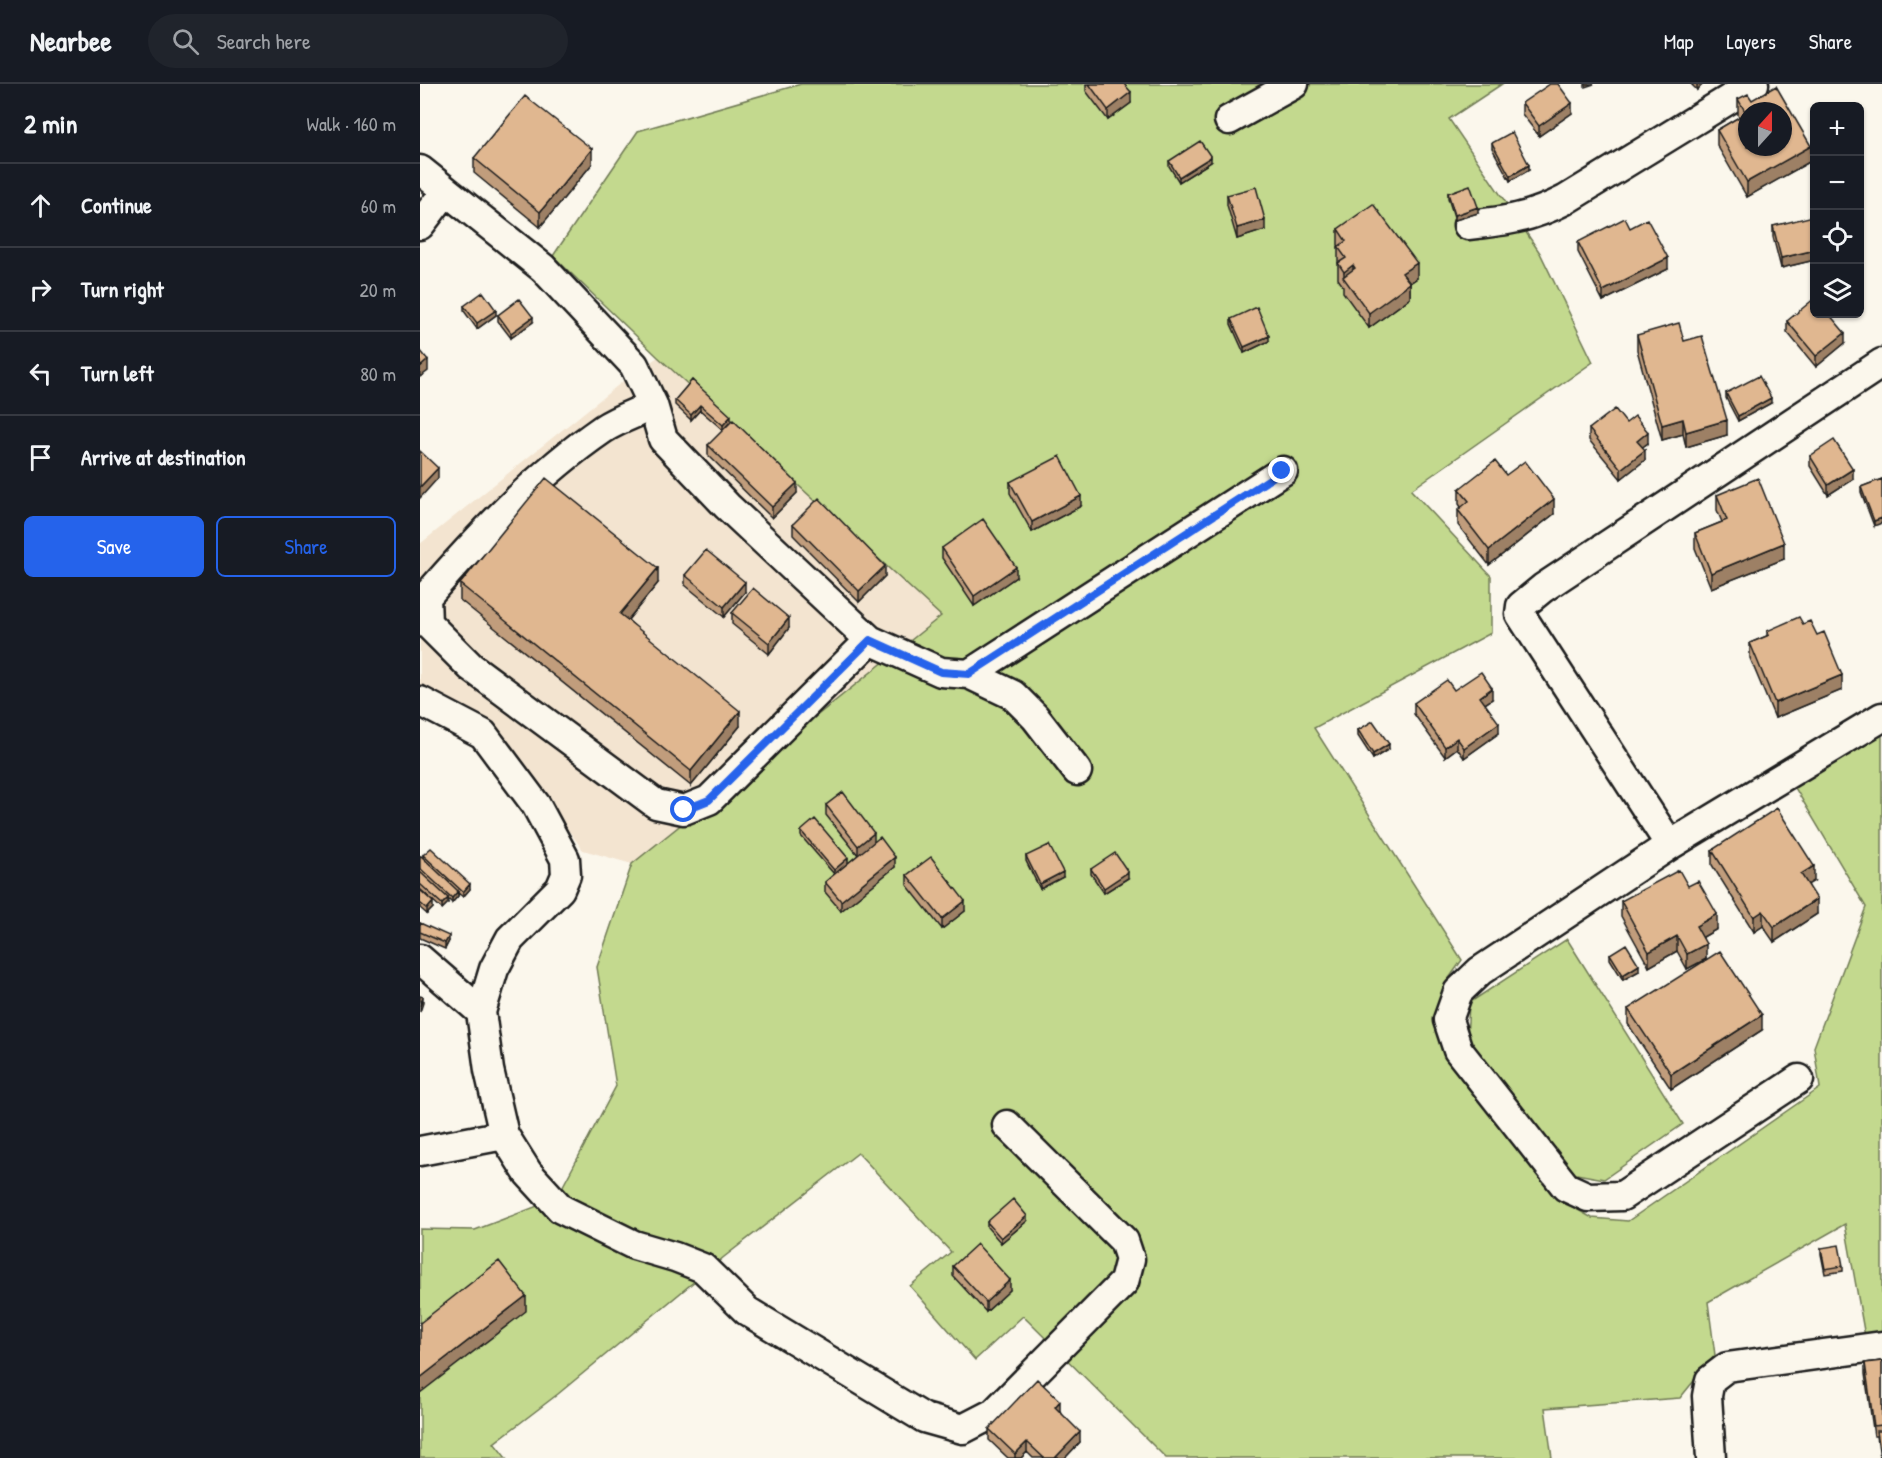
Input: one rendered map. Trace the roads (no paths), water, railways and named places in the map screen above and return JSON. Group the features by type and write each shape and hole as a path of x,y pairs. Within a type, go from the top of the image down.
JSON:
{"street":[{"path":"1229,120 1294,84"},
{"path":"1468,225 1510,221 1540,213 1754,84"},
{"path":"420,170 543,268 634,365 653,405 663,439 728,506 870,640 941,672 969,674 1013,695 1035,717 1077,771"},
{"path":"420,225 446,191"},
{"path":"1670,845 1520,614 1521,606 1543,588 1882,363"},
{"path":"653,405 604,427 534,484 423,596 427,623 471,667 656,804 684,810 709,800 870,640"},
{"path":"969,674 1282,471"},
{"path":"420,701 483,735 536,805 565,859 566,875 560,889 510,939 494,969 481,1012 489,1070 504,1135 528,1173 561,1209 634,1245 704,1268 747,1311 924,1418 963,1429 994,1413 1124,1282 1130,1259 1124,1241 1007,1125"},
{"path":"1799,1079 1622,1196 1588,1197 1566,1187 1458,1050 1448,1020 1458,992 1480,971 1670,845 1882,717"},
{"path":"420,959 481,1012"},
{"path":"420,1151 504,1135"},
{"path":"1711,1458 1707,1396 1710,1380 1727,1367 1882,1346"}]}
